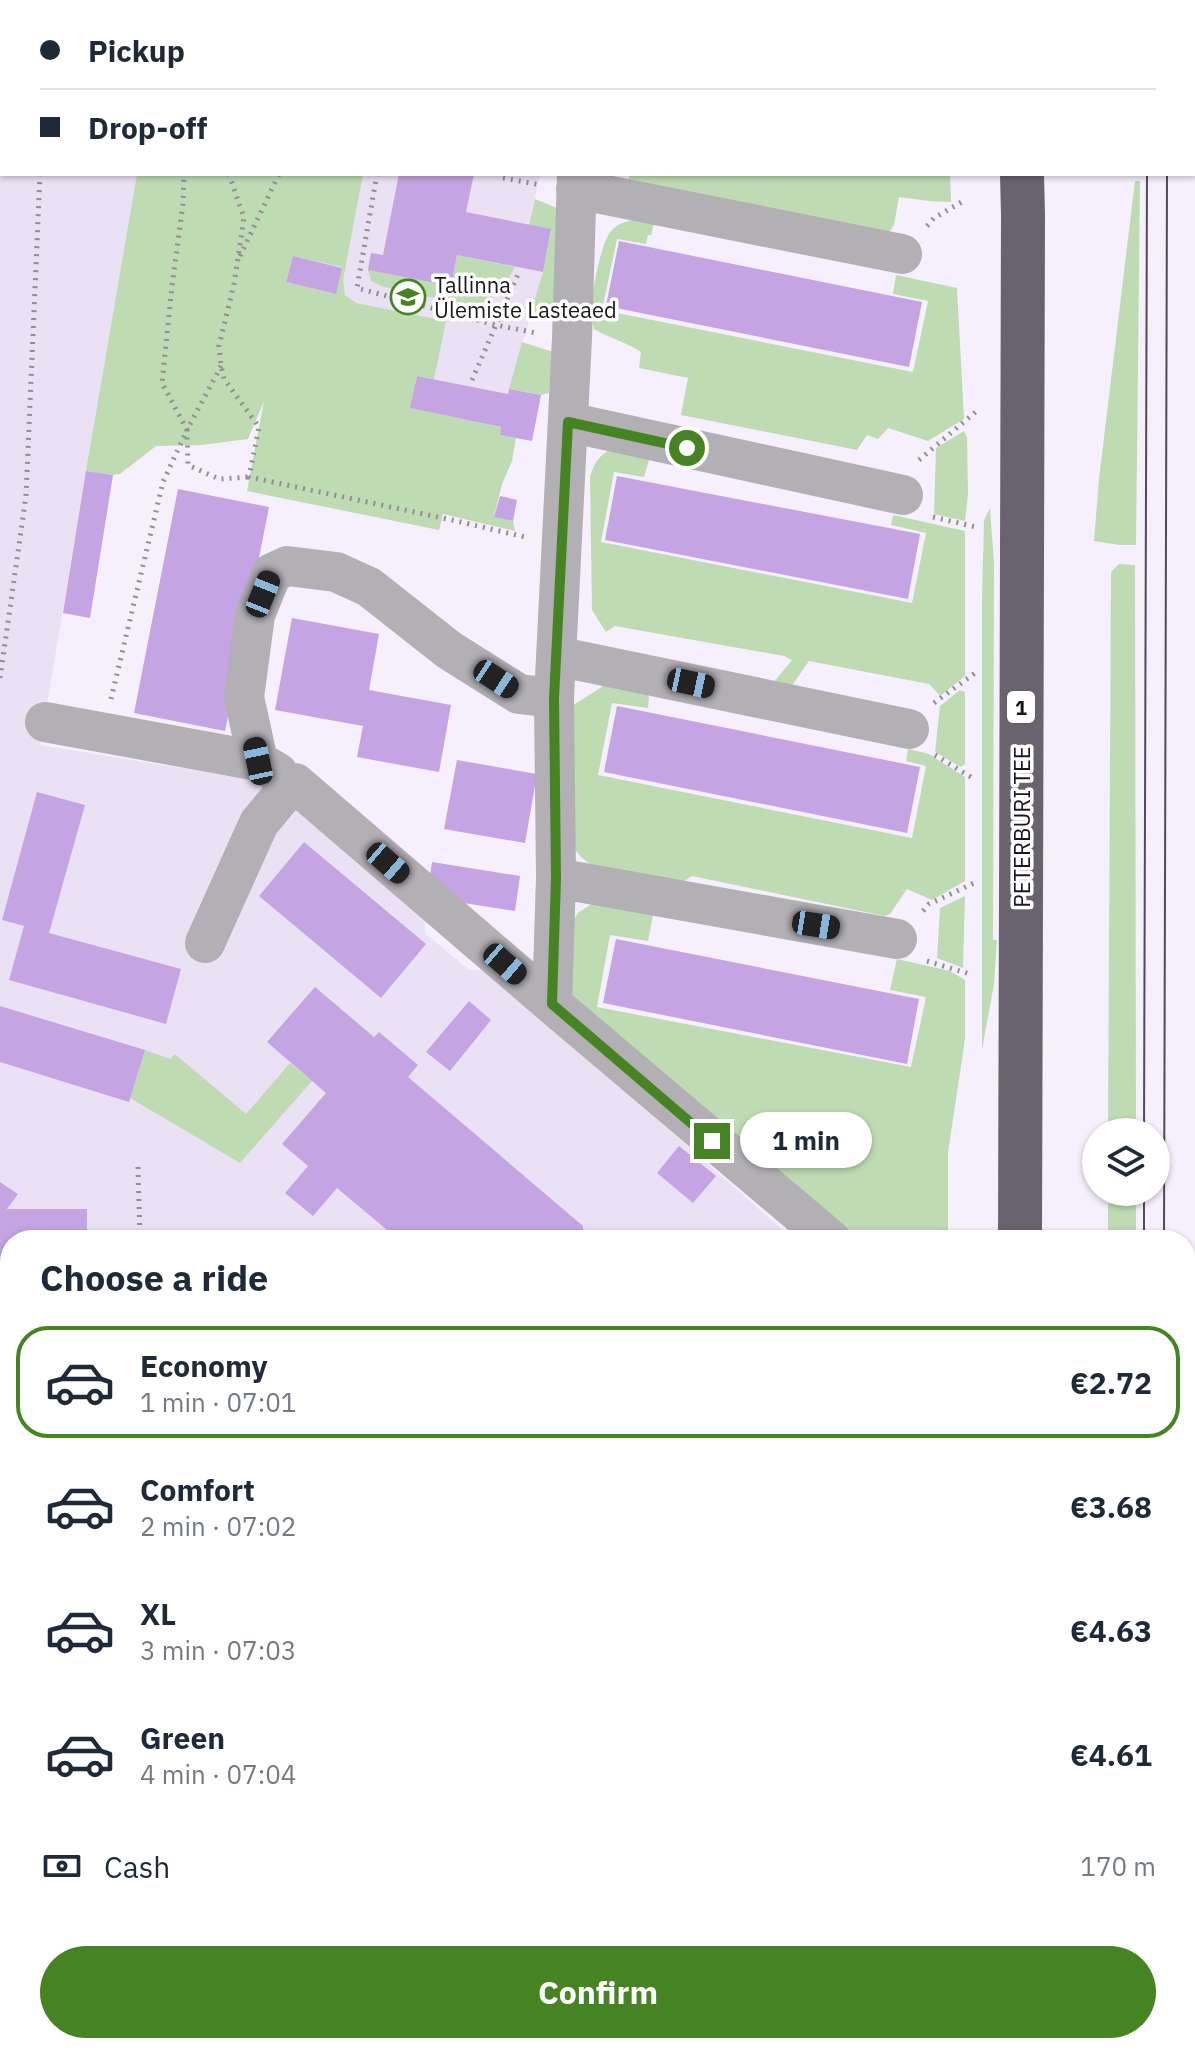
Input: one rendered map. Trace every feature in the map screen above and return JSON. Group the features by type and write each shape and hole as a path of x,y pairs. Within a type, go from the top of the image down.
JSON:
{"highway":[{"name":"PETERBURI TEE","path":"1020,1230 1022,176"}],"lane":[{"path":"552,1004 556,878 554,698 577,181 902,254"},
{"path":"568,422 903,495"},
{"path":"258,761 244,697 255,615 272,573 287,566 336,572 369,587 449,650 519,694 554,698"},
{"path":"556,656 909,729"},
{"path":"45,722 258,761 295,783 819,1230"},
{"path":"205,943 259,823 295,783"},
{"path":"556,878 897,939"}],"path":[{"path":"0,678 26,496 40,176"},
{"path":"184,176 162,383 187,430 188,465 219,479 249,477 562,546"},
{"path":"230,176 244,218 234,284 219,346 224,379 259,427 249,477"},
{"path":"238,260 278,176"},
{"path":"377,176 357,288 525,332 572,338"},
{"path":"902,254 934,218 965,200"},
{"path":"472,380 519,272"},
{"path":"104,732 163,482 221,365"},
{"path":"903,495 916,462 979,409"},
{"path":"138,1167 140,1230"}],"shaded area":[{"path":"0,176 137,176 40,745 273,783 424,919 426,934 469,970 489,970 783,1230 0,1230"},
{"name":"Tallinna Ülemiste Lasteaed","path":"307,176 540,176 529,224 551,229 543,272 508,394 417,376 286,283"}],"green space":[{"path":"137,176 363,176 343,280 345,295 356,303 446,321 434,379 417,376 411,408 501,427 500,435 516,438 494,516 513,521 515,531 443,514 439,530 247,491 264,401 248,439 201,445 156,446 120,474 86,471","holes":["293,256 342,267 335,294 286,282"]},
{"path":"629,176 950,176 951,202 899,197 894,225 890,231 883,231 628,181"},
{"path":"1135,181 1140,181 1136,545 1120,545 1094,541"},
{"path":"535,199 557,208 555,315 531,312 551,230 529,225"},
{"path":"637,219 654,223 651,235 648,235 646,244 617,239 602,310 913,372 928,301 893,294 896,275 957,288 964,419 928,441 888,428 878,439 867,435 857,450 681,415 688,378 639,368 641,352 594,329 592,302 605,243 615,227"},
{"path":"457,255 515,267 497,292 487,300 474,304 381,286 371,281 368,270 451,286"},
{"path":"522,342 553,352 549,393 541,395 509,389"},
{"path":"964,431 967,437 968,494 965,521 934,514 936,448"},
{"path":"615,447 650,457 644,477 614,472 601,542 912,603 926,533 891,525 893,515 965,531 965,676 940,696 929,684 809,661 791,687 773,683 792,660 784,656 615,626 606,632 592,610 590,477 598,459"},
{"path":"990,508 994,564 993,940 997,940 994,984 982,1050 982,596 984,520"},
{"path":"1119,564 1135,565 1136,1118 1108,1118 1111,572"},
{"path":"611,681 643,685 649,697 648,708 612,703 598,775 912,838 926,766 906,761 908,749 929,754 965,777 965,881 932,900 907,889 890,914 884,916 692,876 678,885 592,866 571,844 572,706"},
{"path":"960,690 965,692 965,764 961,767 935,752 940,706"},
{"path":"965,896 963,968 937,958 940,908"},
{"path":"592,904 654,910 648,941 610,935 597,1007 911,1067 926,997 890,990 897,959 950,971 965,980 965,1039 948,1152 948,1230 846,1230 576,1009 571,993 572,922 579,912"},
{"path":"145,1050 170,1059 175,1054 246,1114 290,1063 312,1081 240,1163 130,1098"},
{"path":"1108,1206 1136,1206 1136,1230 1108,1230"}],"building":[{"path":"399,176 474,176 466,212 551,229 543,272 457,255 451,286 368,270 371,253 383,255"},
{"path":"619,241 922,302 909,367 606,306"},
{"path":"293,256 342,268 336,294 286,282"},
{"path":"417,376 508,394 509,389 541,395 532,441 500,435 501,427 410,408"},
{"path":"86,471 113,475 90,618 63,613"},
{"path":"617,476 920,534 908,599 605,540"},
{"path":"178,489 269,507 225,731 134,713"},
{"path":"500,496 517,500 513,521 494,517"},
{"path":"292,618 379,634 369,690 451,705 439,772 357,757 363,726 275,710"},
{"path":"617,706 920,767 907,833 604,772"},
{"path":"457,760 537,774 525,843 444,829"},
{"path":"37,792 85,805 49,933 181,969 166,1024 9,980 24,926 2,920"},
{"path":"304,842 426,944 381,998 259,896"},
{"path":"432,862 520,876 515,911 445,900 428,890"},
{"path":"616,939 919,999 907,1064 603,1003"},
{"path":"315,987 374,1037 379,1032 418,1065 408,1077 583,1226 583,1230 387,1230 337,1188 313,1216 285,1193 308,1166 282,1144 326,1093 267,1042"},
{"path":"469,1001 491,1020 450,1071 426,1052"},
{"path":"0,1006 145,1050 129,1102 0,1062"},
{"path":"679,1146 716,1176 693,1203 657,1173"},
{"path":"0,1182 18,1194 7,1209 87,1209 87,1230 0,1230"}],"tram line":[{"path":"1144,1118 1147,176"},
{"path":"1164,1230 1167,176"},
{"path":"1144,1206 1144,1230"}],"place":[{"name":"Tallinna Ülemiste Lasteaed","path":"408,297"}],"route":[{"path":"687,448 568,422 554,698 556,878 552,1004 712,1141"}]}
